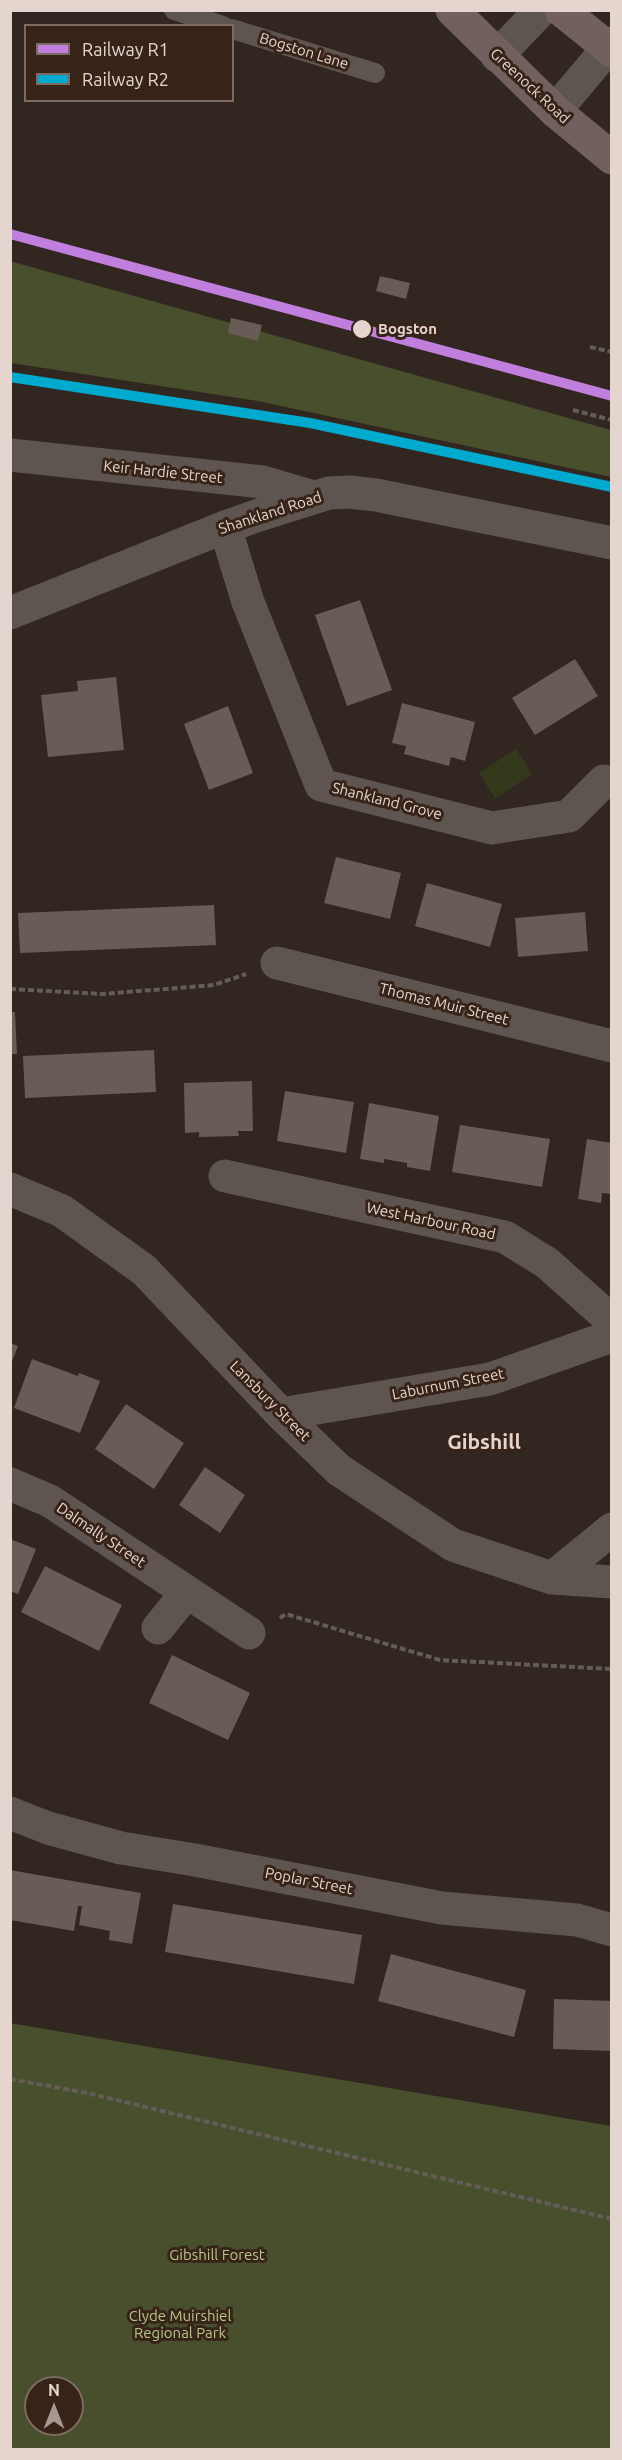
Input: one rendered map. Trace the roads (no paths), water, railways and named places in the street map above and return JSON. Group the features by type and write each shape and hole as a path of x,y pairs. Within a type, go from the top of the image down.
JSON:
{"highway":[{"name":"Greenock Road","path":"452,10 555,111 612,158"},
{"path":"561,10 610,47"}],"street":[{"path":"497,56 541,10"},
{"path":"555,111 610,47"},
{"name":"Keir Hardie Street","path":"10,456 263,482 314,498"},
{"name":"Shankland Road","path":"10,613 225,526 329,493 349,492 376,495 612,543"},
{"name":"Shankland Grove","path":"225,526 248,602 321,785 492,828 569,816 604,781"},
{"name":"Thomas Muir Street","path":"278,963 612,1046"},
{"name":"West Harbour Road","path":"225,1176 505,1237 547,1263 612,1321"},
{"name":"Lansbury Street","path":"10,1189 62,1211 144,1270 281,1414 339,1470 453,1545 552,1578 612,1582"},
{"name":"Laburnum Street","path":"281,1414 490,1379 612,1336"},
{"name":"Dalmally Street","path":"10,1484 50,1501 249,1633"},
{"path":"552,1578 612,1529"},
{"path":"158,1628 187,1592"},
{"name":"Poplar Street","path":"10,1813 48,1828 121,1848 206,1862 442,1908 577,1920 612,1930"}],"lane":[{"path":"174,10 217,24"},
{"name":"Bogston Lane","path":"234,29 375,73"}],"rail line":[{"name":"R1","path":"10,234 612,396"},
{"name":"R2","path":"10,377 310,423 612,487"}],"place":[{"name":"Bogston","path":"362,329"}],"district":[{"name":"Gibshill","path":"484,1442"}],"park label":[{"name":"Gibshill Forest","path":"217,2255"},
{"name":"Clyde Muirshiel Regional Park","path":"180,2324"}]}
